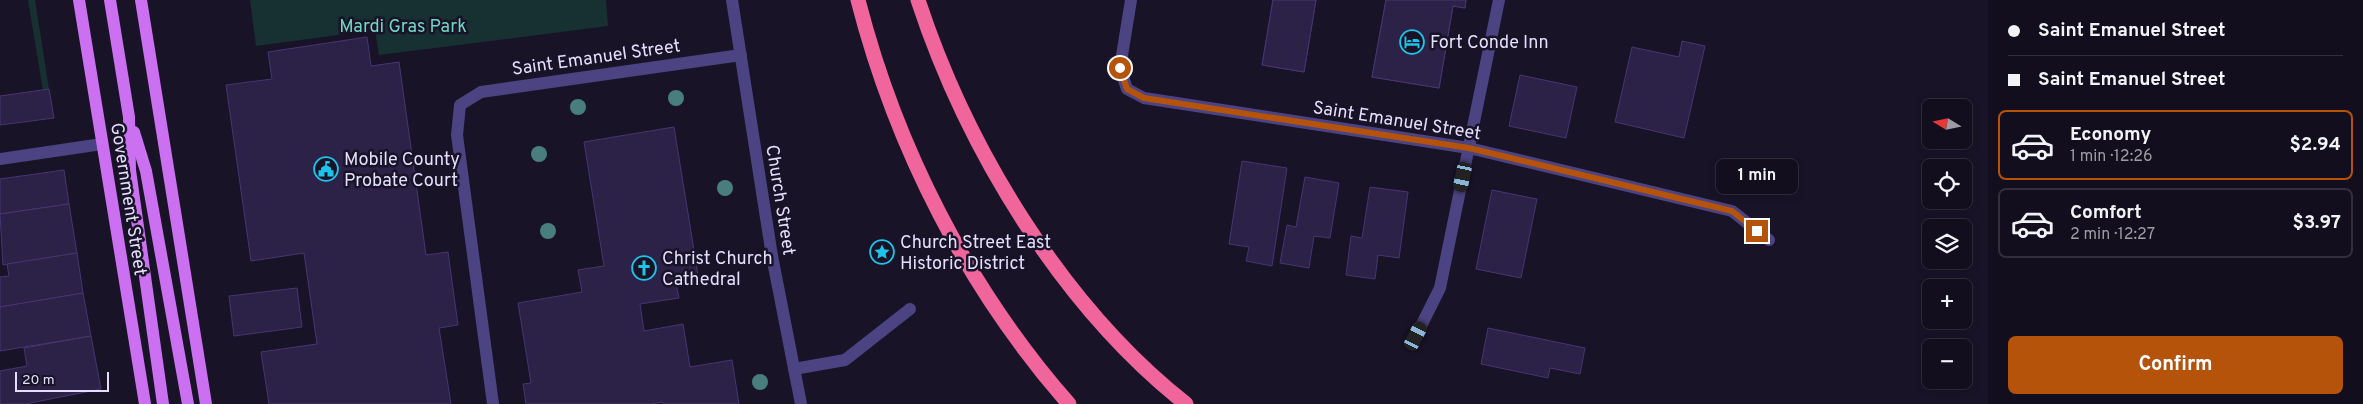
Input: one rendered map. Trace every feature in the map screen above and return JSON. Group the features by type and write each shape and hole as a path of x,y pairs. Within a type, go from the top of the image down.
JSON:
{"highway":[{"path":"858,0 882,84 907,147 932,199 988,295 1026,350 1069,404"},
{"path":"918,0 949,85 965,119 1000,184 1031,232 1099,320 1136,358 1186,404"}],"main road":[{"name":"Government Street","path":"78,0 145,404"},
{"name":"Government Street","path":"110,0 129,117 130,170 163,404"},
{"path":"141,0 206,404"},
{"name":"Government Street","path":"129,117 146,171 188,404"}],"street":[{"name":"Church Street","path":"732,0 772,256 801,404"},
{"name":"Saint Emanuel Street","path":"1131,0 1120,68 1127,89 1144,98 1469,148 1732,211 1769,240"},
{"path":"1416,336 1440,288 1499,0"},
{"name":"Saint Emanuel Street","path":"493,404 457,135 460,105 481,92 741,54"},
{"path":"0,159 102,144"},
{"path":"794,369 845,360 910,309"}],"green space":[{"path":"28,0 35,0 49,89 43,90"},
{"name":"Mardi Gras Park","path":"250,0 606,0 608,26 379,55 375,30 256,46"}],"building":[{"path":"1273,0 1316,0 1304,72 1262,65"},
{"path":"1273,0 1316,0 1304,72 1262,65"},
{"name":"Fort Conde Inn","path":"1386,0 1466,0 1465,8 1453,6 1439,88 1372,77"},
{"name":"Fort Conde Inn","path":"1386,0 1466,0 1465,8 1453,6 1439,88 1372,77"},
{"name":"Mobile County Probate Court","path":"367,37 371,66 399,62 426,255 448,252 458,325 439,328 451,404 269,404 261,352 317,344 304,253 251,261 226,85 272,79 268,52"},
{"path":"1682,41 1705,46 1684,138 1615,122 1632,47 1679,57"},
{"path":"1520,75 1577,87 1566,138 1509,126"},
{"path":"49,89 54,118 0,125 0,96"},
{"name":"Christ Church Cathedral","path":"674,127 698,275 675,279 679,298 640,304 644,331 683,324 690,367 732,360 739,404 663,404 663,402 651,404 526,404 523,384 531,383 518,303 582,292 578,270 604,266 584,142"},
{"path":"1242,161 1287,168 1272,266 1246,261 1249,247 1229,244"},
{"path":"64,170 69,204 0,214 0,179"},
{"path":"1305,177 1339,183 1330,238 1314,236 1309,268 1280,263 1287,225 1296,227"},
{"path":"1370,187 1408,192 1399,258 1378,255 1375,279 1346,275 1351,236 1362,238"},
{"path":"1492,190 1537,199 1521,278 1476,269"},
{"path":"69,204 77,253 3,265 0,214"},
{"path":"77,253 83,293 0,307 0,277 9,276 7,264"},
{"path":"297,288 302,327 234,336 229,296"},
{"path":"83,293 91,336 0,351 0,307"},
{"path":"1488,328 1585,348 1580,374 1550,368 1548,378 1481,364"},
{"path":"91,336 101,389 25,404 0,404 0,371 27,366 24,348"}],"place":[{"name":"Fort Conde Inn","path":"1412,42"},
{"name":"Mobile County Probate Court","path":"326,169"},
{"name":"Church Street East Historic District","path":"882,252"},
{"name":"Christ Church Cathedral","path":"644,268"}],"route":[{"path":"1120,68 1127,89 1144,98 1469,148 1732,211 1757,231"}]}
